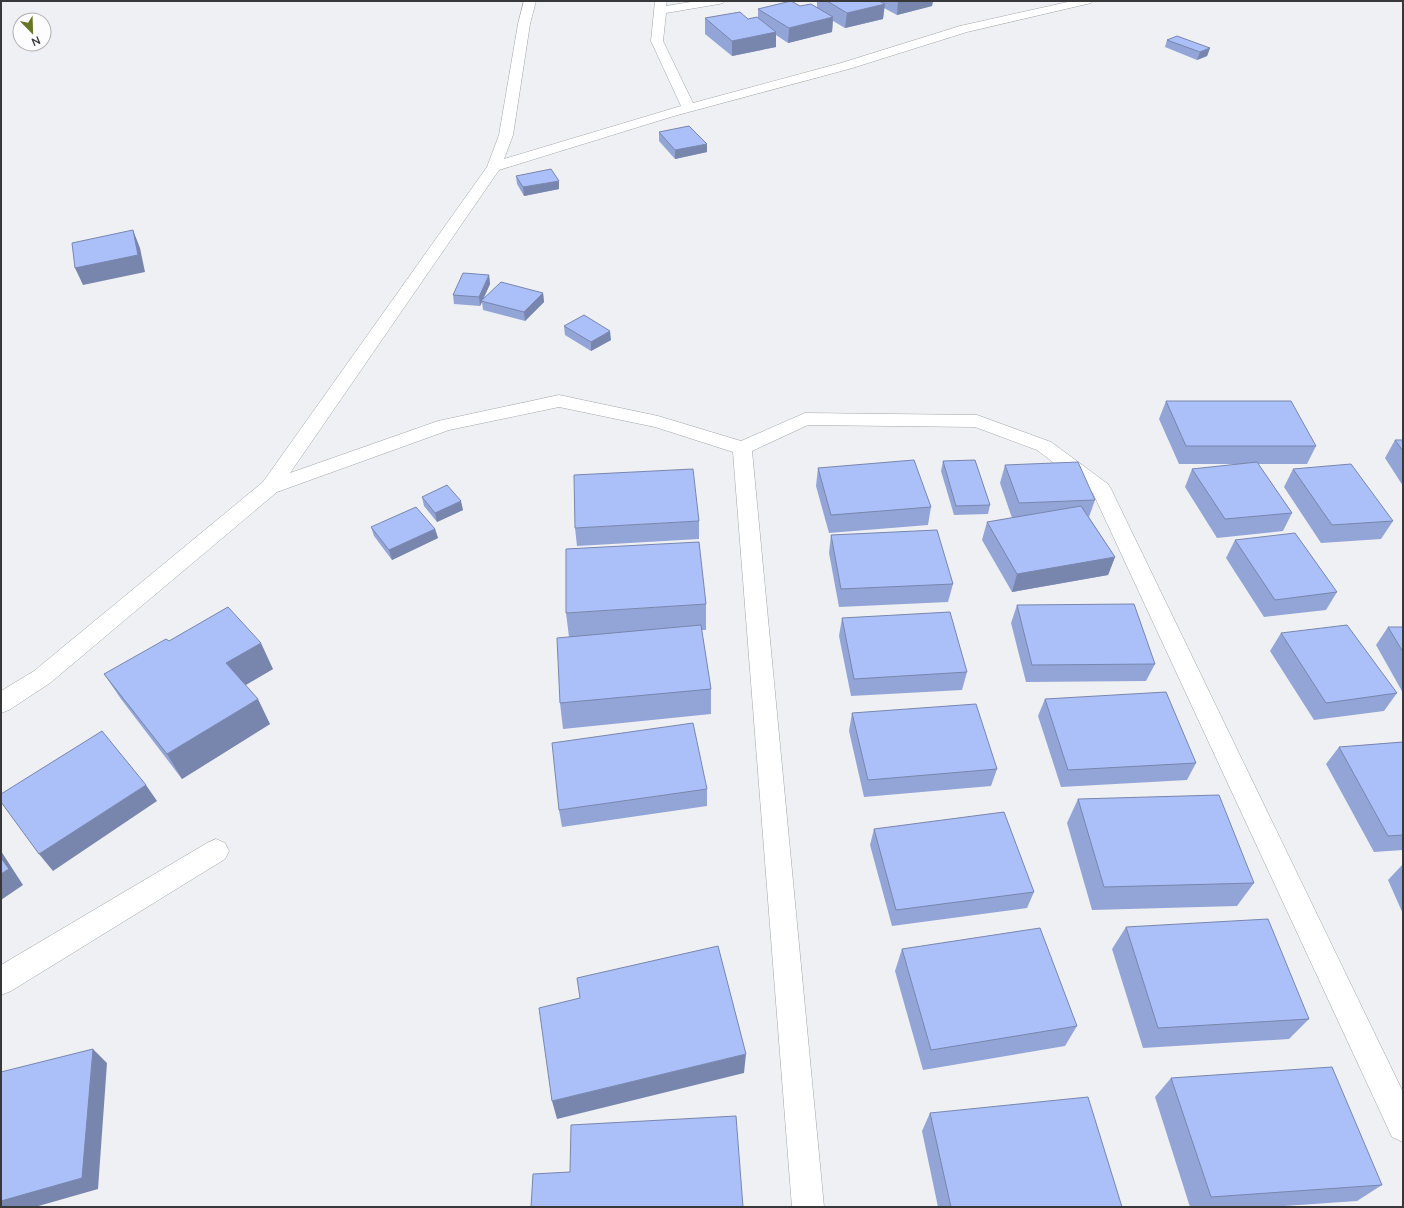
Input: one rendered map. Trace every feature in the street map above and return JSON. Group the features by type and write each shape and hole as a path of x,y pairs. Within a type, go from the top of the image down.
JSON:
{"street":[{"path":"1,703 42,677 270,487 494,167 506,135 524,24 530,1"},
{"path":"689,108 657,41 660,6 719,1"},
{"path":"494,167 689,108 845,66 964,29 1087,1"},
{"path":"270,487 445,425 559,401 658,422 742,448 804,419 977,421 1044,446 1100,489 1403,1126"},
{"path":"742,448 808,1207"},
{"path":"1,981 216,851"}],"building":[{"path":"791,1 800,6 811,4 833,17 789,28 758,9"},
{"path":"827,1 879,1 885,4 847,13"},
{"path":"740,12 748,19 757,17 776,32 732,41 705,18"},
{"path":"1177,36 1210,48 1200,52 1167,40"},
{"path":"689,126 707,144 675,150 659,132"},
{"path":"551,169 559,181 523,187 516,176"},
{"path":"133,230 138,255 75,268 72,243"},
{"path":"463,273 489,275 479,297 453,295"},
{"path":"501,282 543,293 524,312 481,301"},
{"path":"584,315 610,331 591,342 564,326"},
{"path":"1166,401 1291,401 1316,446 1186,446"},
{"path":"1395,440 1403,440 1403,451"},
{"path":"914,460 931,507 831,515 818,468"},
{"path":"975,460 990,505 956,506 943,461"},
{"path":"1078,462 1095,500 1019,503 1005,465"},
{"path":"1257,462 1292,513 1225,519 1192,469"},
{"path":"1351,464 1393,521 1332,525 1293,469"},
{"path":"693,469 699,521 575,528 574,475"},
{"path":"447,485 461,501 435,513 422,497"},
{"path":"1081,506 1115,557 1017,574 987,522"},
{"path":"416,507 435,529 389,550 371,527"},
{"path":"937,530 953,584 841,589 831,535"},
{"path":"1295,533 1337,592 1275,600 1235,540"},
{"path":"699,542 706,604 566,613 566,549"},
{"path":"1134,604 1155,664 1032,665 1017,605"},
{"path":"228,607 261,643 226,663 258,699 167,754 104,674 166,639 169,641"},
{"path":"950,612 967,672 854,679 842,618"},
{"path":"701,625 711,689 560,703 557,638"},
{"path":"1347,625 1397,693 1326,703 1281,633"},
{"path":"1388,627 1403,627 1403,652"},
{"path":"1166,692 1196,763 1068,770 1045,699"},
{"path":"976,704 997,769 868,780 852,713"},
{"path":"693,723 707,789 559,810 552,743"},
{"path":"102,731 146,785 39,854 1,802 1,794"},
{"path":"1403,742 1403,835 1388,836 1339,747"},
{"path":"1219,795 1254,883 1104,887 1078,799"},
{"path":"1004,812 1034,892 896,910 874,829"},
{"path":"1,858 9,869 1,874"},
{"path":"1268,919 1309,1019 1158,1028 1126,927"},
{"path":"1040,928 1077,1026 931,1050 902,949"},
{"path":"718,946 746,1054 552,1101 539,1008 580,998 577,978"},
{"path":"93,1049 82,1178 1,1201 1,1072"},
{"path":"1332,1067 1382,1185 1211,1197 1171,1078"},
{"path":"1088,1097 1122,1207 951,1207 930,1113"},
{"path":"736,1116 743,1207 531,1207 533,1174 570,1172 571,1125"}]}
